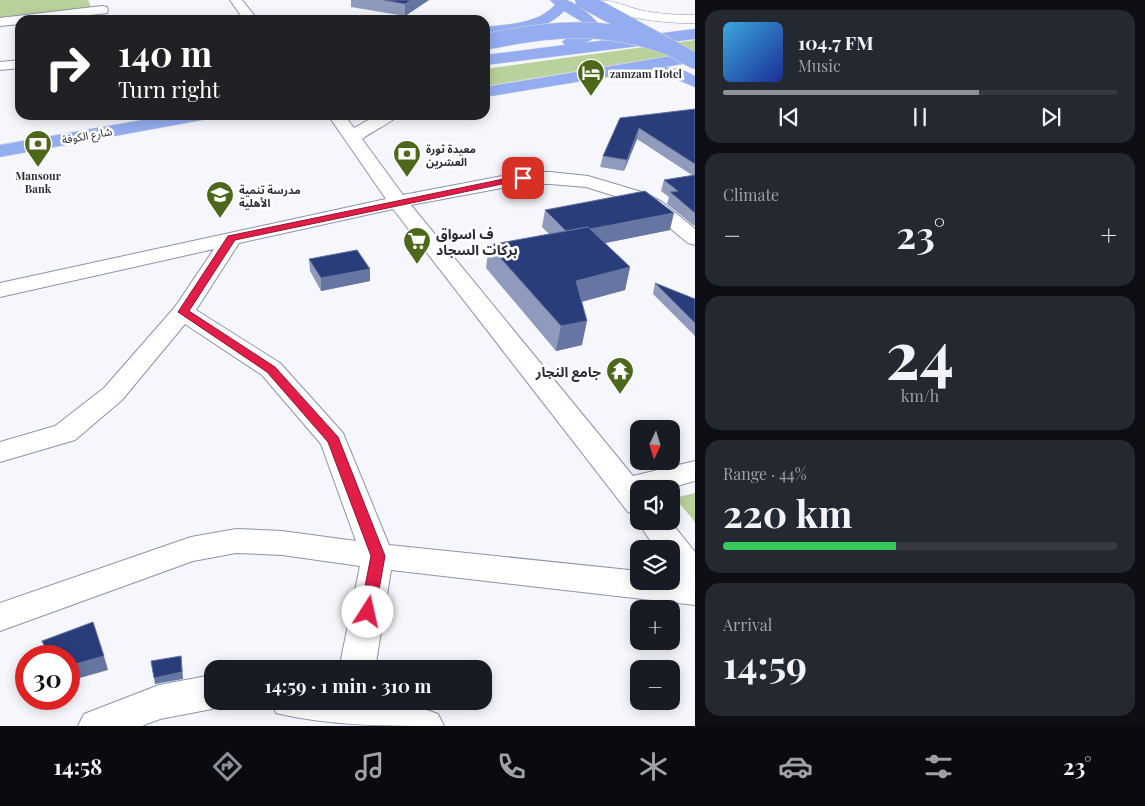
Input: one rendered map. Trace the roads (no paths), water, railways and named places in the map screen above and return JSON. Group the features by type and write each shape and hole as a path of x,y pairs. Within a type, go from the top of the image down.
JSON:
{"highway":[{"path":"583,0 690,64"},
{"path":"564,1 690,64"},
{"path":"490,31 543,21 555,14 564,1"},
{"path":"490,59 575,41 590,35 596,28 593,24 564,1"},
{"path":"490,41 535,32 570,30 616,34 654,41 690,64"},
{"path":"490,59 695,34"},
{"path":"490,91 612,72 690,64"},
{"path":"612,72 640,70 677,74 690,64"},
{"name":"شارع الكوفة","path":"0,139 113,120"},
{"name":"شارع الكوفة","path":"0,151 175,120"}],"main road":[{"path":"602,0 619,9 638,15 660,19 695,19"}],"street":[{"path":"236,0 246,15"},
{"path":"60,15 102,10"},
{"path":"0,22 15,20"},
{"path":"0,66 15,64"},
{"path":"339,120 398,202 630,493"},
{"path":"352,138 380,120"},
{"path":"0,290 398,202 523,178 550,178 588,182 638,197 656,206 695,239"},
{"path":"0,452 65,433 113,394 183,312 232,238"},
{"path":"183,312 271,369 333,440 378,556 359,660"},
{"path":"671,480 695,470"},
{"path":"659,530 695,575"},
{"path":"0,617 168,556 214,544 259,541 695,591"},
{"path":"97,726 154,714 204,695"},
{"path":"334,710 426,726"}],"place":[{"name":"zamzam Hotel","path":"591,97"},
{"name":"Mansour Bank","path":"38,168"},
{"name":"معيدة ثورة العشرين","path":"407,178"},
{"name":"مدرسة تنمية الأهلية","path":"220,219"},
{"name":"ف اسواق بركات السجاد","path":"417,265"},
{"name":"جامع النجار","path":"620,395"}]}
